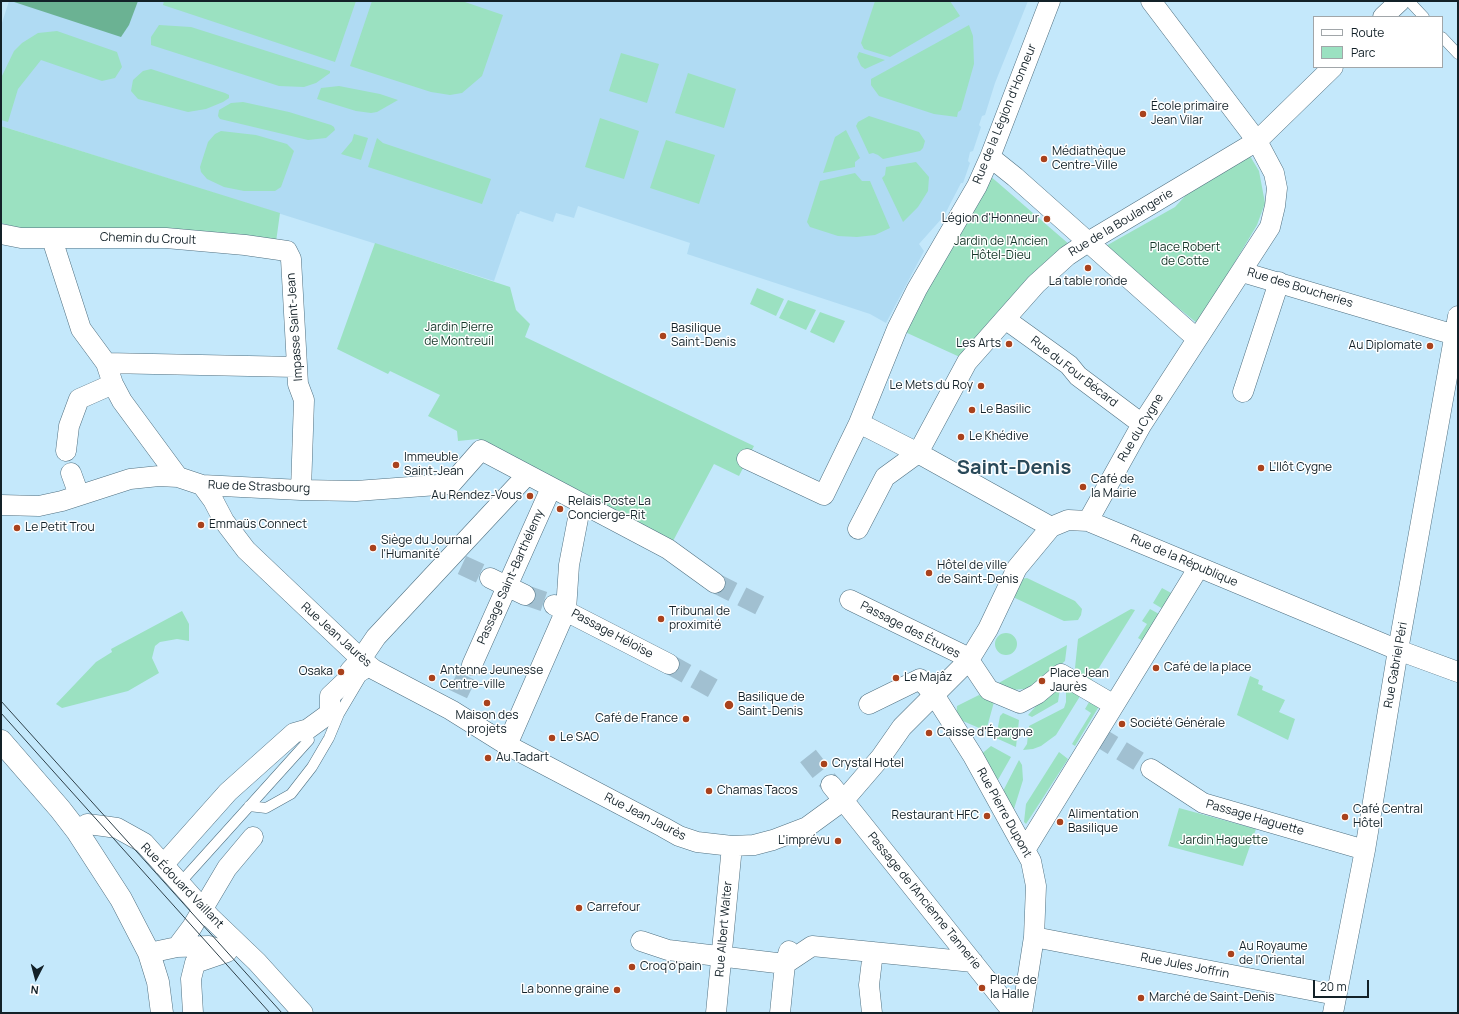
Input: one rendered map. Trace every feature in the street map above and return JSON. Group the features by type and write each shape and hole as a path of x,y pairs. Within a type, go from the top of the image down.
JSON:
{"street":[{"name":"Rue de la Légion d'Honneur","path":"747,459 824,495 859,423 897,329 917,289 978,186 1050,1"},
{"name":"Rue des Boucheries","path":"1151,1 1257,141 1274,173 1277,188 1275,206 1270,227 1242,272 1457,329"},
{"path":"1384,16 1400,1"},
{"name":"Rue de la Boulangerie","path":"918,453 967,362 1036,284 1067,256 1088,242 1257,141 1331,68"},
{"path":"990,158 1016,177 1196,338"},
{"name":"Chemin du Croult","path":"1,234 21,238 166,238 237,244 286,251 291,260"},
{"path":"52,239 81,329 106,363 113,384 122,401 178,477"},
{"name":"Impasse Saint-Jean","path":"291,260 296,367 298,384 304,400 301,490"},
{"name":"Rue du Cygne","path":"1088,521 1142,424 1196,338 1242,272"},
{"path":"1243,392 1279,282"},
{"name":"Rue du Four Bécard","path":"1005,319 1069,365 1078,376 1142,424"},
{"name":"Rue Gabriel Péri","path":"1335,1004 1365,850 1398,650 1457,329"},
{"path":"106,363 296,367"},
{"path":"66,451 69,426 78,399 113,384"},
{"path":"859,423 918,453 1051,527"},
{"name":"Rue de Strasbourg","path":"1,505 39,506 130,479 159,476 178,477 202,485 301,490 356,491 451,484 481,450 528,475"},
{"path":"858,529 885,477 918,453"},
{"path":"71,473 79,495"},
{"path":"163,864 228,792 294,734 308,729 330,713 330,696 349,678 350,671 367,664 376,637 456,561 528,475 668,549 715,582"},
{"name":"Rue Jean Jaurès","path":"202,485 213,500 224,521 246,550 367,664 454,702 507,745 679,836 698,842 732,846 754,845 790,835 807,827 844,800 881,757 902,727 935,696 969,660 988,629 1018,568 1051,527"},
{"name":"Passage Saint-Barthélemy","path":"472,665 499,582 551,488"},
{"path":"507,745 560,608 581,503"},
{"name":"Rue de la République","path":"1051,527 1068,520 1088,521 1398,650 1458,672"},
{"path":"1025,850 1199,567"},
{"path":"499,582 525,595"},
{"name":"Passage des Étuves","path":"850,600 961,654 969,660"},
{"name":"Passage Héloïse","path":"560,608 669,664"},
{"path":"969,660 989,690 1020,702 1037,694 1061,674 1114,705"},
{"name":"Rue Pierre Dupont","path":"869,704 920,679 935,696 973,756 1031,861 1036,886 1034,937 1022,1010"},
{"path":"1,741 77,831 121,899 149,953 158,982 162,1013"},
{"name":"Passage Haguette","path":"1151,769 1203,803 1365,850"},
{"name":"Passage de l'Ancienne Tannerie","path":"831,785 1007,1005 1022,1010"},
{"name":"Rue Édouard Vaillant","path":"77,831 87,824 117,828 144,843 203,908 303,1013"},
{"path":"177,947 227,868 253,837"},
{"name":"Rue Albert Walter","path":"716,1013 732,846"},
{"name":"Rue Jules Joffrin","path":"1034,937 1335,1004"},
{"path":"641,941 668,950 722,956 787,958 812,946 973,962"},
{"name":"Rue Édouard Vaillant","path":"149,953 177,947 209,946 256,962"},
{"path":"193,1013 191,979 195,963 228,952"},
{"path":"872,1013 869,985 873,952"},
{"path":"781,1013 787,958"}],"lane":[{"path":"1409,1 1423,16"},
{"path":"1443,38 1458,54"},
{"path":"249,806 266,808 291,794 312,767 329,738 339,714 367,664"},
{"path":"180,883 308,740"}],"shaded area":[{"path":"9,1 1028,1 995,83 985,115 982,116 979,125 981,127 973,151 970,152 968,161 970,163 963,183 961,183 944,216 919,244 924,251 886,323 870,314 687,254 690,243 578,206 574,218 556,213 553,222 520,211 519,214 517,214 494,281 1,126 1,26"}],"green space":[{"path":"11,1 138,1 129,25 121,37"},
{"path":"164,1 356,1 335,62 163,5"},
{"path":"372,1 462,1 503,15 482,76 462,93 450,95 431,92 350,66"},
{"path":"875,1 950,1 960,16 890,57 864,49 861,43"},
{"path":"159,25 191,27 330,71 330,73 316,83 304,87 279,86 151,45 151,37"},
{"path":"969,25 973,36 974,64 961,110 958,112 957,117 934,114 879,96 871,85 871,79"},
{"path":"57,31 117,52 122,67 115,78 102,81 41,60 18,89 8,122 1,120 1,78 14,51 22,43 38,33"},
{"path":"859,52 885,60 865,69 861,66 857,57"},
{"path":"621,53 659,64 647,103 609,91"},
{"path":"151,69 225,93 229,95 229,98 206,109 188,112 138,99 131,91 133,80 143,71"},
{"path":"688,73 736,89 724,128 675,113"},
{"path":"339,86 380,94 398,100 377,112 371,113 356,111 317,99 321,88"},
{"path":"243,102 289,112 331,125 335,130 326,138 308,140 220,119 218,116 219,110 231,103"},
{"path":"869,116 919,132 925,141 923,148 920,151 883,159 873,153 869,154 856,126 858,122"},
{"path":"600,118 639,131 624,179 585,167"},
{"path":"1,126 280,213 276,242 33,232 1,223"},
{"path":"846,130 860,158 855,162 855,167 823,173 835,137"},
{"path":"221,131 256,135 287,144 294,151 281,187 275,191 244,191 224,187 207,179 201,172 200,167 208,142 215,134"},
{"path":"354,134 368,138 361,160 341,154 352,141"},
{"path":"377,138 383,143 491,179 482,204 368,167"},
{"path":"666,140 715,155 699,204 650,188"},
{"name":"Place Robert de Cotte","path":"1250,156 1259,171 1265,203 1257,225 1198,324 1104,247 1175,207 1187,194"},
{"path":"916,162 929,177 928,191 918,207 903,222 882,178 885,175 886,167"},
{"path":"855,173 862,181 870,181 890,228 875,235 857,237 838,236 810,227 807,222 820,181"},
{"name":"Jardin de l'Ancien Hôtel-Dieu","path":"989,175 1070,245 962,358 905,332"},
{"name":"Jardin Pierre de Montreuil","path":"375,243 510,287 516,310 530,324 525,337 754,446 739,476 714,464 673,541 478,439 458,441 457,431 428,416 440,395 390,371 388,374 337,349"},
{"path":"757,288 784,299 776,316 750,304"},
{"path":"788,300 816,310 806,330 779,318"},
{"path":"820,312 845,321 834,343 810,332"},
{"path":"1027,578 1075,601 1082,609 1078,620 1064,621 1015,598 1013,591 1020,579"},
{"path":"1162,588 1173,594 1163,609 1153,603"},
{"path":"1131,609 1135,610 1090,682 1081,677 1075,668 1078,639"},
{"path":"1150,609 1159,614 1143,641 1138,638 1147,624 1142,621"},
{"path":"182,611 189,624 189,641 177,639 160,642 155,646 152,658 159,673 128,691 62,708 56,704 96,662 112,652 111,649"},
{"path":"1006,633 1014,636 1017,644 1014,652 1006,655 998,652 995,644 998,636"},
{"path":"1067,645 1065,661 1034,688 1012,690 995,685"},
{"path":"1250,676 1259,680 1258,684 1263,686 1262,690 1285,700 1279,712 1295,719 1288,740 1237,715"},
{"path":"1066,685 1082,693 1056,735 1041,746 1023,750 1027,744 1029,726 1064,708 1066,702"},
{"path":"1054,686 1060,688 1058,702 1032,717 1028,715"},
{"path":"979,695 994,702 986,731 956,718 957,706"},
{"path":"1092,697 1101,703 1075,746 1072,744 1091,713 1085,709"},
{"path":"1003,713 1019,720 1016,747 996,738 1000,716"},
{"path":"991,746 1011,757 995,785 979,756"},
{"path":"1059,752 1068,759 1026,824 1024,822 1026,804"},
{"path":"1019,760 1022,765 1023,780 1013,812 1002,793"},
{"name":"Jardin Haguette","path":"1179,808 1256,829 1243,866 1168,846"}],"tunnel":[{"path":"462,565 490,578"},
{"path":"715,583 761,606"},
{"path":"525,595 554,605"},
{"path":"669,664 716,690"},
{"path":"458,694 472,665"},
{"path":"1096,735 1151,769"},
{"path":"808,756 831,785"}],"tram line":[{"path":"1,701 282,1013"},
{"path":"1,713 270,1013"}],"place":[{"name":"École primaire Jean Vilar","path":"1143,114"},
{"name":"Médiathèque Centre-Ville","path":"1044,159"},
{"name":"Légion d'Honneur","path":"1047,219"},
{"name":"La table ronde","path":"1088,268"},
{"name":"Basilique Saint-Denis","path":"663,336"},
{"name":"Les Arts","path":"1009,344"},
{"name":"Au Diplomate","path":"1430,346"},
{"name":"Le Mets du Roy","path":"981,386"},
{"name":"Le Basilic","path":"972,410"},
{"name":"Le Khédive","path":"961,437"},
{"name":"Immeuble Saint-Jean","path":"396,465"},
{"name":"L'Ilôt Cygne","path":"1261,468"},
{"name":"Café de la Mairie","path":"1083,487"},
{"name":"Au Rendez-Vous","path":"530,496"},
{"name":"Relais Poste La Concierge-Rit","path":"560,509"},
{"name":"Emmaüs Connect","path":"201,525"},
{"name":"Le Petit Trou","path":"17,528"},
{"name":"Siège du Journal l'Humanité","path":"373,548"},
{"name":"Hôtel de ville de Saint-Denis","path":"929,573"},
{"name":"Tribunal de proximité","path":"661,619"},
{"name":"Café de la place","path":"1156,668"},
{"name":"Osaka","path":"341,672"},
{"name":"Antenne Jeunesse Centre-ville","path":"432,678"},
{"name":"Le Majâz","path":"896,678"},
{"name":"Place Jean Jaurès","path":"1042,681"},
{"name":"Maison des projets","path":"487,703"},
{"name":"Basilique de Saint-Denis","path":"729,705"},
{"name":"Café de France","path":"686,719"},
{"name":"Société Générale","path":"1122,724"},
{"name":"Caisse d'Épargne","path":"929,733"},
{"name":"Le SAO","path":"552,738"},
{"name":"Au Tadart","path":"488,758"},
{"name":"Crystal Hotel","path":"824,764"},
{"name":"Chamas Tacos","path":"709,791"},
{"name":"Restaurant HFC","path":"987,816"},
{"name":"Café Central Hôtel","path":"1345,817"},
{"name":"Alimentation Basilique","path":"1060,822"},
{"name":"L'imprévu","path":"838,841"},
{"name":"Carrefour","path":"579,908"},
{"name":"Au Royaume de l'Oriental","path":"1231,954"},
{"name":"Croq'o'pain","path":"632,967"},
{"name":"Place de la Halle","path":"982,988"},
{"name":"La bonne graine","path":"617,990"},
{"name":"Marché de Saint-Denis","path":"1141,998"}],"district":[{"name":"Saint-Denis","path":"1014,468"}]}
